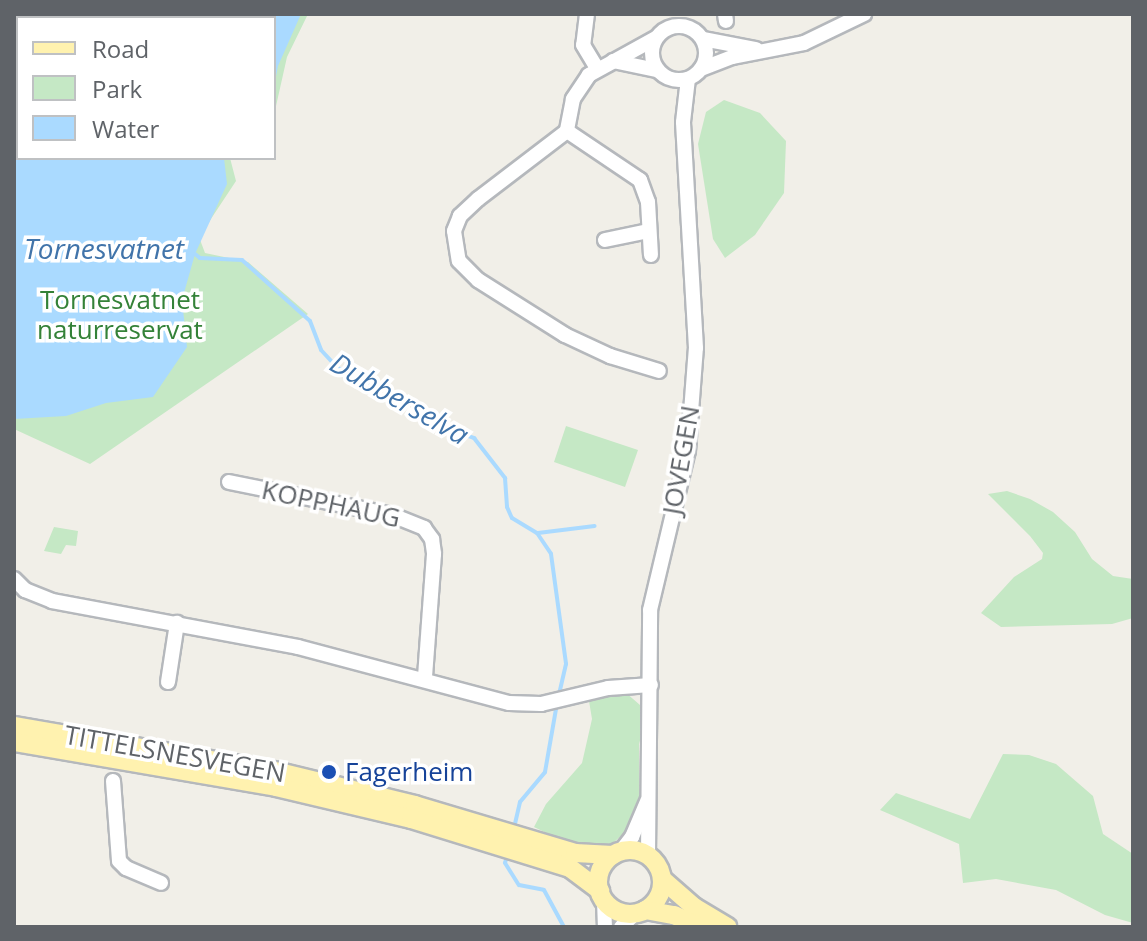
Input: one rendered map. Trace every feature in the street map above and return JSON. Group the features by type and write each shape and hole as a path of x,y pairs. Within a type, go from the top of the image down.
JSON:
{"main road":[{"name":"TITTELSNESVEGEN","path":"14,726 279,772 553,855 617,853"},
{"name":"TITTELSNESVEGEN","path":"14,742 276,787 478,831"},
{"path":"641,912 658,897 662,879 660,870 648,855 640,851 617,853 600,871 602,895 618,912 674,915 700,927"},
{"name":"TITTELSNESVEGEN","path":"553,855 602,895"},
{"path":"662,879 694,907 727,927"}],"street":[{"path":"587,14 583,45 597,68"},
{"path":"657,70 651,54 666,14"},
{"path":"689,14 706,54 701,69"},
{"path":"613,61 657,70 672,79 688,79 701,69 760,50 804,43 864,14"},
{"path":"659,371 610,356 565,335 478,280 459,261 454,231 460,216 567,131 573,99 597,68 679,25 699,35 760,50"},
{"name":"JOVEGEN","path":"672,79 683,122"},
{"name":"JOVEGEN","path":"648,855 653,585 681,488 693,406 696,348 683,122 688,79"},
{"path":"567,131 640,180 646,191 651,255"},
{"path":"605,240 649,231"},
{"name":"KOPPHAUG","path":"229,482 392,515 424,528 432,539 434,554 425,678"},
{"path":"14,579 25,590 52,601 177,623 425,678 509,703 530,705 608,688 651,685"},
{"path":"168,682 177,623"},
{"path":"113,781 119,861 126,868 161,883"},
{"name":"JOVEGEN","path":"617,853 632,837 649,797"},
{"path":"602,895 605,927"},
{"path":"621,927 641,912"}],"green space":[{"name":"Tornesvatnet","path":"14,14 308,14 287,57 276,106 276,16 16,16 16,160 231,160 236,181 199,237 205,253 248,262 308,314 90,464 14,429"},
{"path":"724,100 760,113 786,141 784,193 755,235 725,258 713,239 698,144 706,112"},
{"path":"566,426 638,450 625,487 554,462"},
{"path":"1007,491 1053,512 1075,532 1092,559 1113,576 1133,579 1133,618 1112,624 1001,627 981,613 1014,577 1042,559 1043,553 1030,536 988,494"},
{"path":"54,527 78,531 76,546 66,545 61,554 44,551"},
{"path":"625,692 640,705 643,730 639,744 639,797 624,833 611,845 571,845 534,827 546,804 582,763 592,719 589,701"},
{"path":"1003,754 1029,755 1056,764 1093,796 1103,834 1133,854 1133,923 1105,915 1056,890 996,879 963,883 959,844 880,810 896,793 970,819"}],"water":[{"name":"Tornesvatnet","path":"14,14 301,14 276,76 276,16 16,16 16,160 224,160 227,184 195,254 182,300 187,347 153,397 106,403 66,416 14,419"}],"waterway":[{"name":"Dubberselva","path":"195,254 200,258 242,260 310,321 321,350 338,368 421,407 448,429 474,438 505,478 507,507 512,518 537,533 551,554 566,664 559,695"},
{"path":"538,533 595,526"},
{"name":"Dubberselva","path":"514,828 520,802 545,772 557,703"},
{"name":"Dubberselva","path":"507,856 505,863 519,885 544,890 564,927"}],"place":[{"name":"Fagerheim","path":"329,772"}],"park label":[{"name":"Tornesvatnet naturreservat","path":"120,315"}]}
